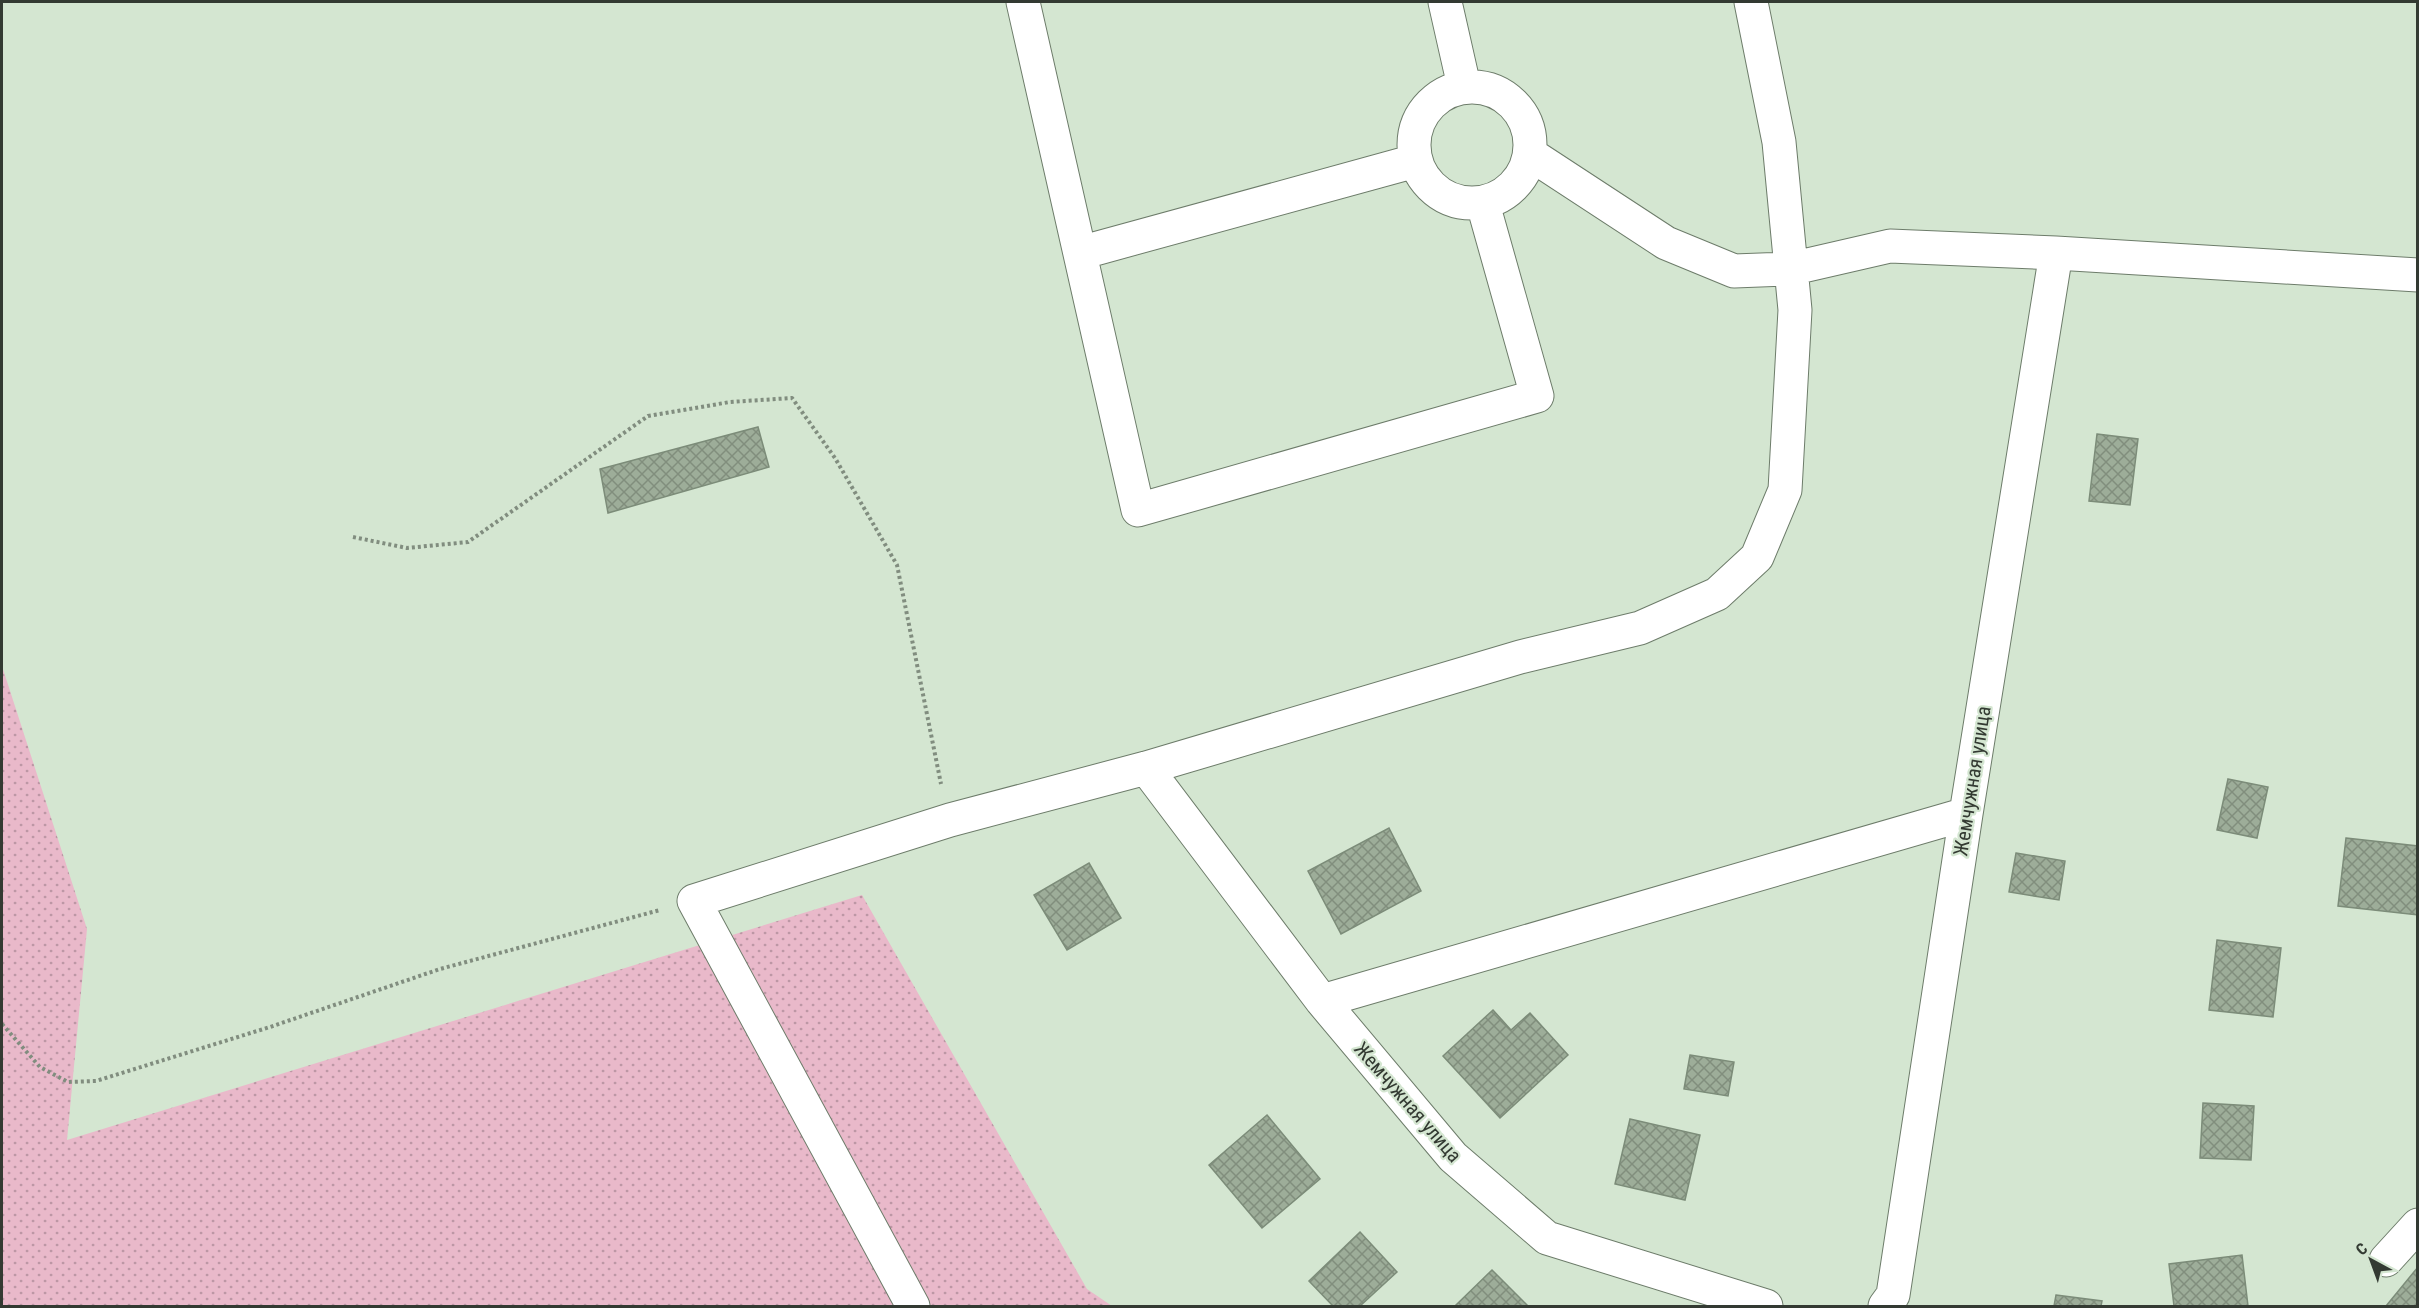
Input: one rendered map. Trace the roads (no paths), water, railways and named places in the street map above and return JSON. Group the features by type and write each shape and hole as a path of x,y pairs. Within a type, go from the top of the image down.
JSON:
{"street":[{"path":"1023,2 1138,510 1537,396 1483,204"},
{"path":"1445,2 1464,86"},
{"path":"913,1306 694,901 950,820 1146,768 1520,657 1640,628 1717,594 1757,557 1785,490 1795,309 1779,142 1751,2"},
{"path":"1464,86 1488,88 1510,100 1525,118 1530,153 1528,165 1520,179 1504,195 1483,204 1457,203 1436,193 1423,179 1415,161 1413,135 1423,111 1440,95 1464,86"},
{"path":"1530,153 1666,243 1734,271 1790,269 1890,246 2056,253 2418,275"},
{"path":"1080,253 1415,161"},
{"name":"Жемчужная улица","path":"1885,1306 1893,1295 1966,814 2056,253"},
{"name":"Жемчужная улица","path":"1146,768 1322,1001 1453,1157 1547,1238 1766,1306"},
{"path":"1322,1001 1966,814"},
{"path":"2386,1260 2418,1225"}]}
